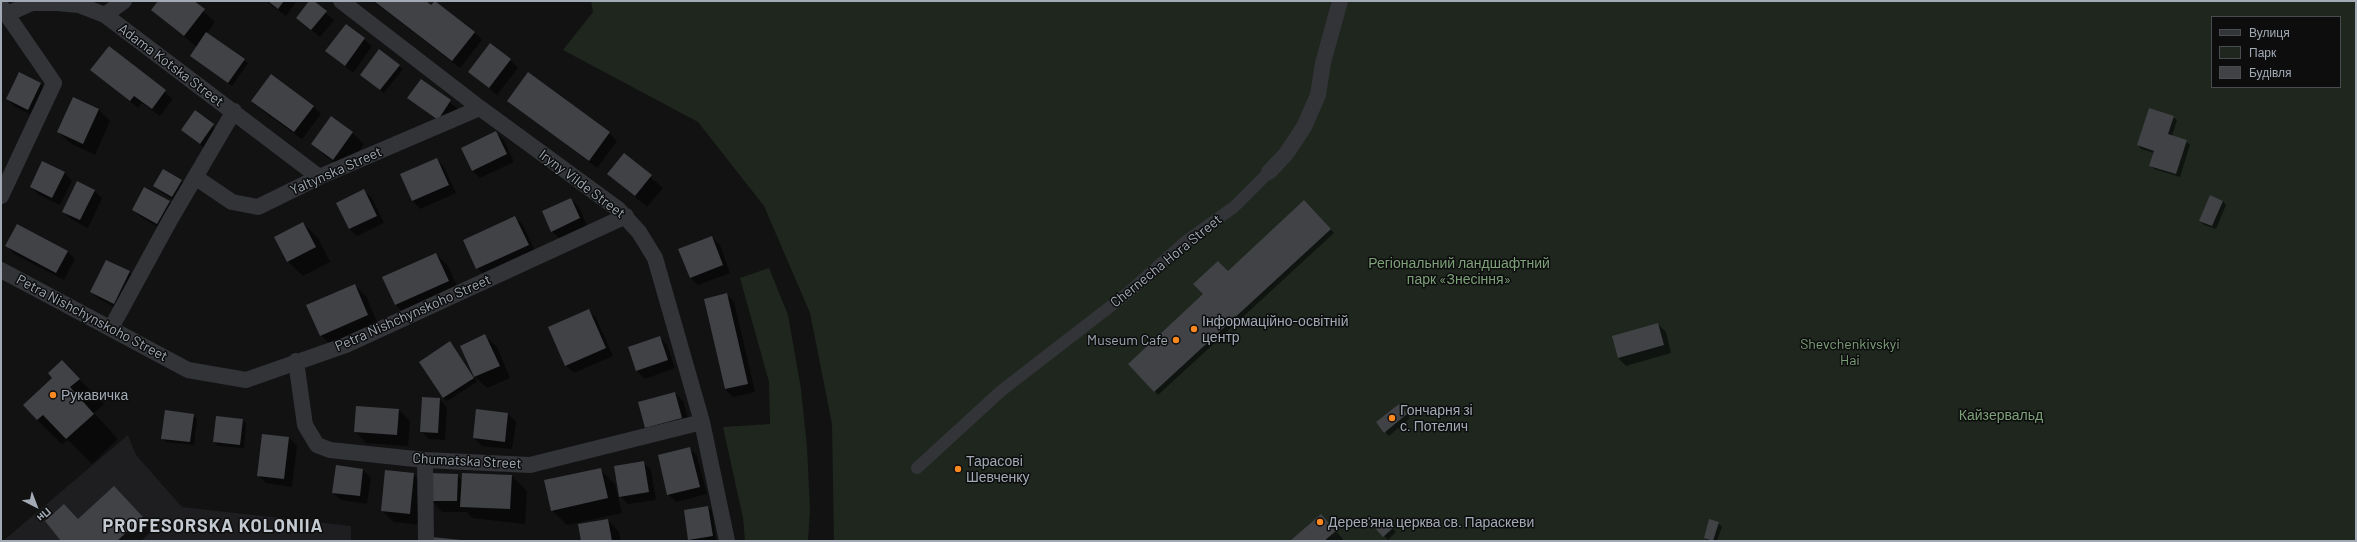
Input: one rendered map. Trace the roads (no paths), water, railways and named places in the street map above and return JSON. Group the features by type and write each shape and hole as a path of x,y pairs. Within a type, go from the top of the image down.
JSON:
{"street":[{"path":"105,15 124,1"},
{"name":"Iryny Vilde Street","path":"341,1 480,108 626,216 639,232 655,258 702,422 727,541"},
{"name":"Chernecha Hora Street","path":"916,468 1001,391 1129,292 1185,242 1234,207 1286,154 1304,127 1318,95 1323,63 1340,1"},
{"name":"Adama Kotska Street","path":"4,10 32,3 56,3 79,5 105,15 234,111 319,177"},
{"path":"1,196 54,83 4,10"},
{"name":"Yaltynska Street","path":"195,177 232,202 258,207 319,177 480,108"},
{"path":"111,328 195,177 234,111"},
{"name":"Petra Nishchynskoho Street","path":"1,270 188,370 246,380 296,361 346,345 626,216"},
{"name":"Chumatska Street","path":"296,361 305,425 318,445 330,450 426,460 530,465 702,422"},
{"path":"426,460 426,541"}],"place":[{"name":"Інформаційно-освітній центр","path":"1194,329"},
{"name":"Museum Cafe","path":"1176,340"},
{"name":"Рукавичка","path":"53,395"},
{"name":"Гончарня зі с. Потелич","path":"1392,418"},
{"name":"Тарасові Шевченку","path":"958,469"},
{"name":"Дерев'яна церква св. Параскеви","path":"1320,522"}],"district":[{"name":"PROFESORSKA KOLONIIA","path":"213,526"}],"park label":[{"name":"Регіональний ландшафтний парк «Знесіння»","path":"1459,272"},
{"name":"Shevchenkivskyi Hai","path":"1850,352"},
{"name":"Кайзервальд","path":"2001,415"}]}
